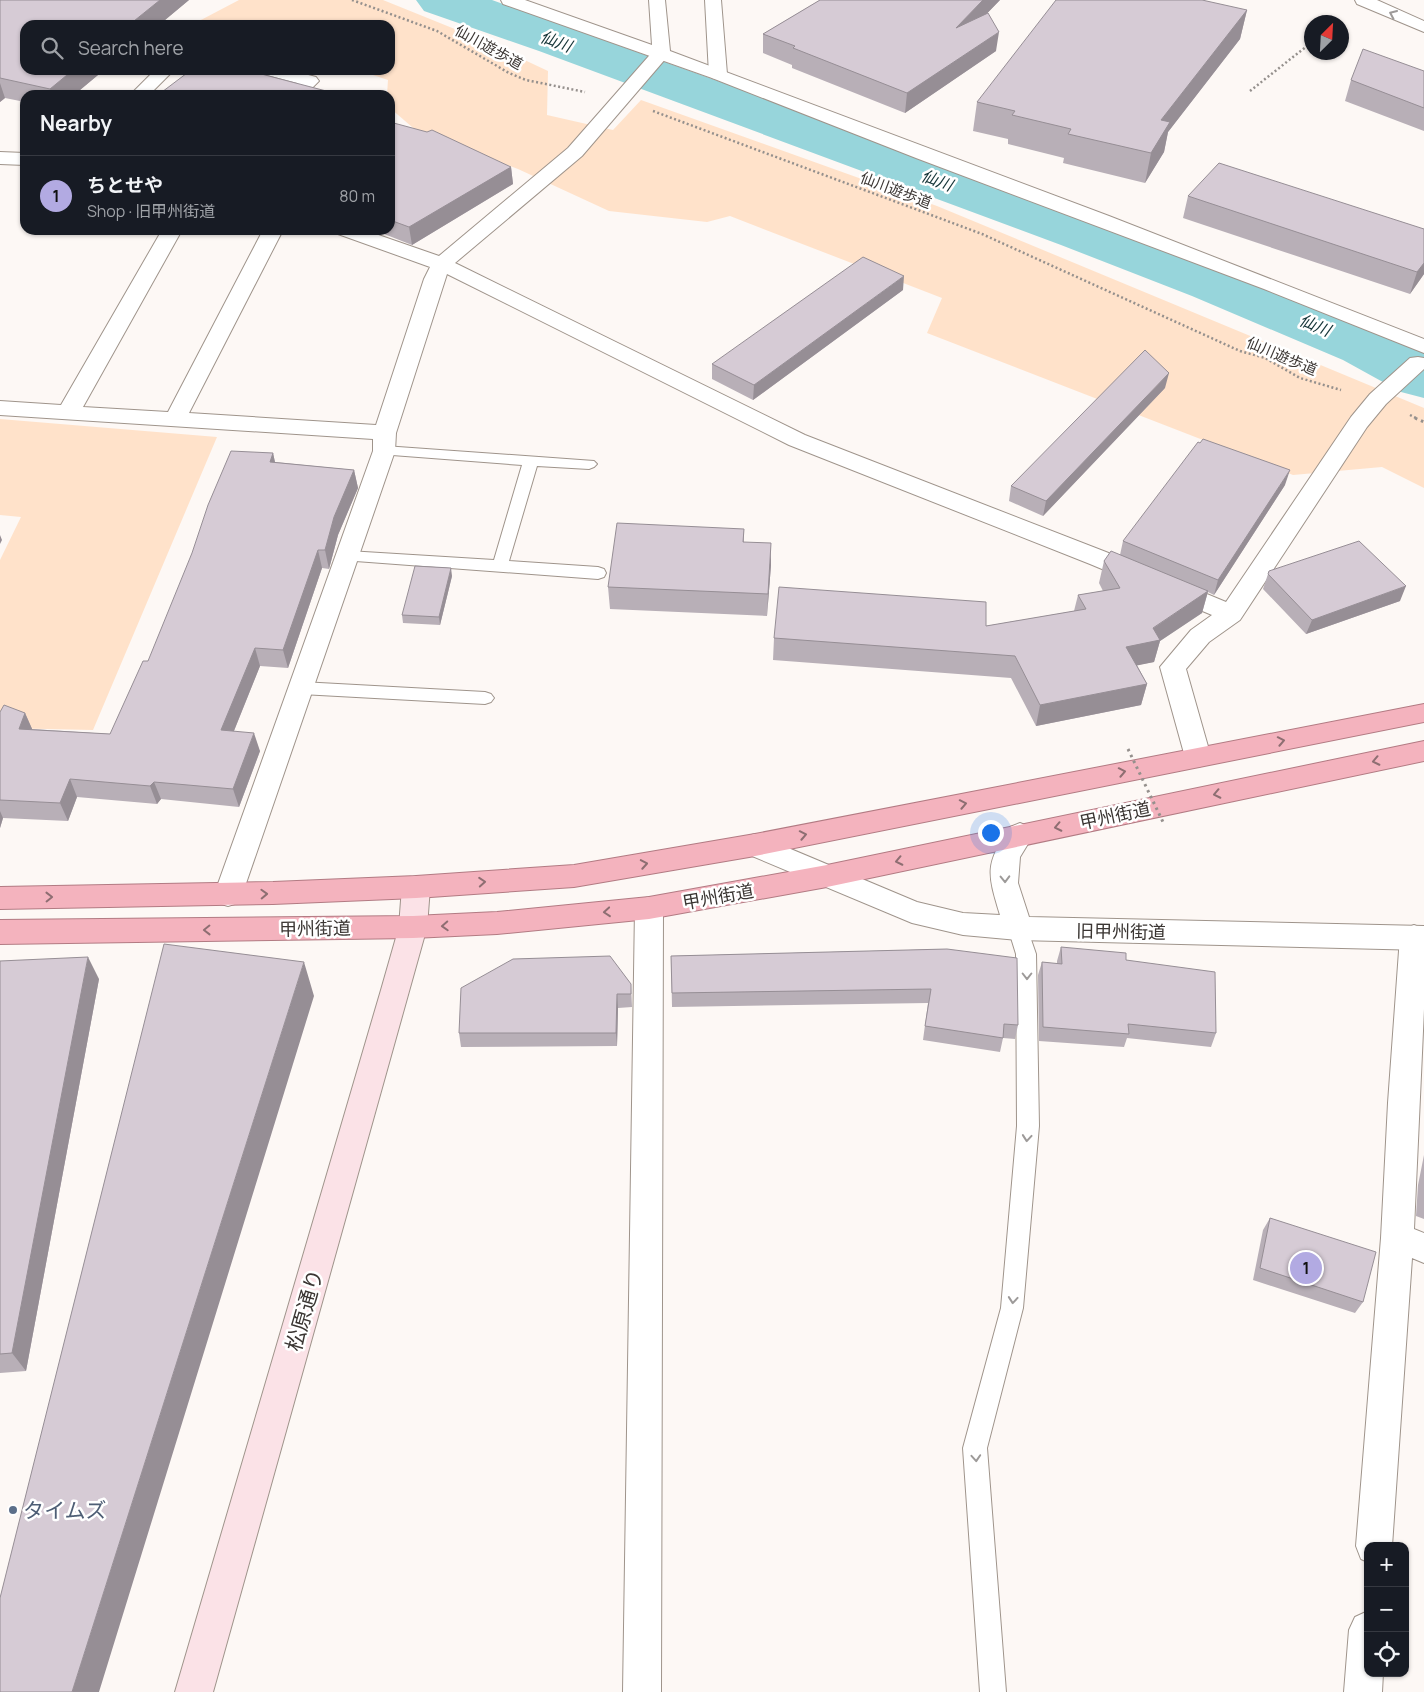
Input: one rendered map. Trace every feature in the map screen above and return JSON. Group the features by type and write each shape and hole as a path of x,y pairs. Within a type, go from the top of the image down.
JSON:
{"highway":[{"name":"甲州街道","path":"0,898 228,895 416,887 574,876 755,845 1424,713"},
{"name":"甲州街道","path":"0,932 413,927 497,923 649,908 827,876 1020,834 1424,751"}],"main road":[{"name":"松原通り","path":"194,1692 413,927 416,887"}],"street":[{"path":"509,0 656,58 718,74 923,154 1271,284 1422,357 1381,397 1338,453 1231,614 1200,636 1173,667 1198,757"},
{"path":"228,895 348,556 385,442 434,279 442,264 575,152 656,58 657,0"},
{"path":"713,0 718,74"},
{"path":"1362,0 1424,27"},
{"path":"144,90 161,75"},
{"path":"287,75 310,81 300,90"},
{"path":"0,158 20,159"},
{"path":"70,411 169,235"},
{"path":"175,419 270,235"},
{"path":"359,235 442,264 798,440 1098,558 1231,614"},
{"path":"0,408 175,419 385,442"},
{"path":"1018,928 1004,883 1006,856 1020,834"},
{"name":"旧甲州街道","path":"755,845 912,912 963,924 1018,928 1419,937"},
{"path":"642,1692 649,908"},
{"path":"1374,1542 1410,1243 1403,1103 1419,937"},
{"path":"1363,1692 1368,1632"}],"lane":[{"path":"385,442 531,460 589,464"},
{"path":"500,566 531,460"},
{"path":"348,556 598,573"},
{"path":"301,688 485,698"},
{"path":"993,1692 975,1448 1012,1308 1028,1126 1026,954 1018,928"}],"path":[{"name":"仙川遊歩道","path":"352,0 437,31 509,73 526,80 622,97 982,234 1240,351 1265,358 1300,378 1381,397 1424,422"},
{"path":"1250,91 1304,48"},
{"path":"1128,749 1163,822"}],"shaded area":[{"path":"239,0 383,0 482,40 548,71 547,115 613,130 641,100 937,206 1424,408 1424,488 1382,467 1293,475 927,333 942,298 730,216 707,222 609,211 518,169 419,133 395,112 395,90 387,90 388,80 373,75 395,75 395,20 201,20"},
{"path":"0,419 217,437 93,730 0,728 0,560 21,517 0,515"}],"building":[{"path":"0,0 160,0 135,20 20,20 20,75 67,75 50,89 0,78"},
{"path":"820,0 983,0 956,28 988,13 999,32 907,93 793,48 795,46 763,34"},
{"path":"1056,0 1202,0 1247,10 1161,120 1170,122 1151,153 1068,134 1071,129 1012,115 1015,111 977,102"},
{"path":"1363,49 1424,71 1424,108 1351,80"},
{"path":"184,75 265,75 322,90 165,90"},
{"path":"395,123 427,132 432,130 511,167 409,227 395,222"},
{"path":"1219,163 1424,229 1424,263 1417,272 1188,196"},
{"path":"863,257 904,276 754,385 712,364"},
{"path":"1145,350 1169,373 1046,501 1011,486"},
{"path":"1203,439 1290,470 1218,580 1123,541 1198,442 1200,443"},
{"path":"231,451 273,453 270,462 354,470 334,517 325,550 318,550 283,650 255,648 221,730 254,733 233,789 154,782 150,786 70,779 60,803 0,800 0,712 4,705 25,713 19,729 110,734 143,661 148,661 192,553 208,505"},
{"path":"617,523 744,529 743,542 771,543 768,594 608,587"},
{"path":"1359,541 1406,586 1312,620 1268,574 1269,571"},
{"path":"1111,551 1208,591 1153,628 1160,640 1126,647 1147,684 1040,705 1015,656 774,638 779,587 986,602 986,626 1086,609 1078,595 1120,588 1104,561"},
{"path":"415,566 451,568 439,617 402,615"},
{"path":"164,944 304,962 72,1692 0,1692 0,1598"},
{"path":"1061,947 1126,953 1126,960 1215,972 1216,1033 1128,1024 1129,1034 1043,1027 1042,962 1062,964"},
{"path":"947,949 1017,958 1018,1025 1004,1024 1003,1038 925,1026 931,989 672,993 671,956"},
{"path":"610,956 631,984 631,994 617,994 616,1033 459,1033 461,988 513,959"},
{"path":"88,957 12,1353 0,1354 0,961"},
{"path":"1270,1218 1376,1252 1363,1302 1260,1268"}],"waterway":[{"name":"仙川","path":"442,0 558,40 1082,232 1214,283 1366,346 1424,378"}],"place":[{"name":"ちとせや","path":"1306,1268"},
{"name":"タイムズ","path":"13,1510"}]}
